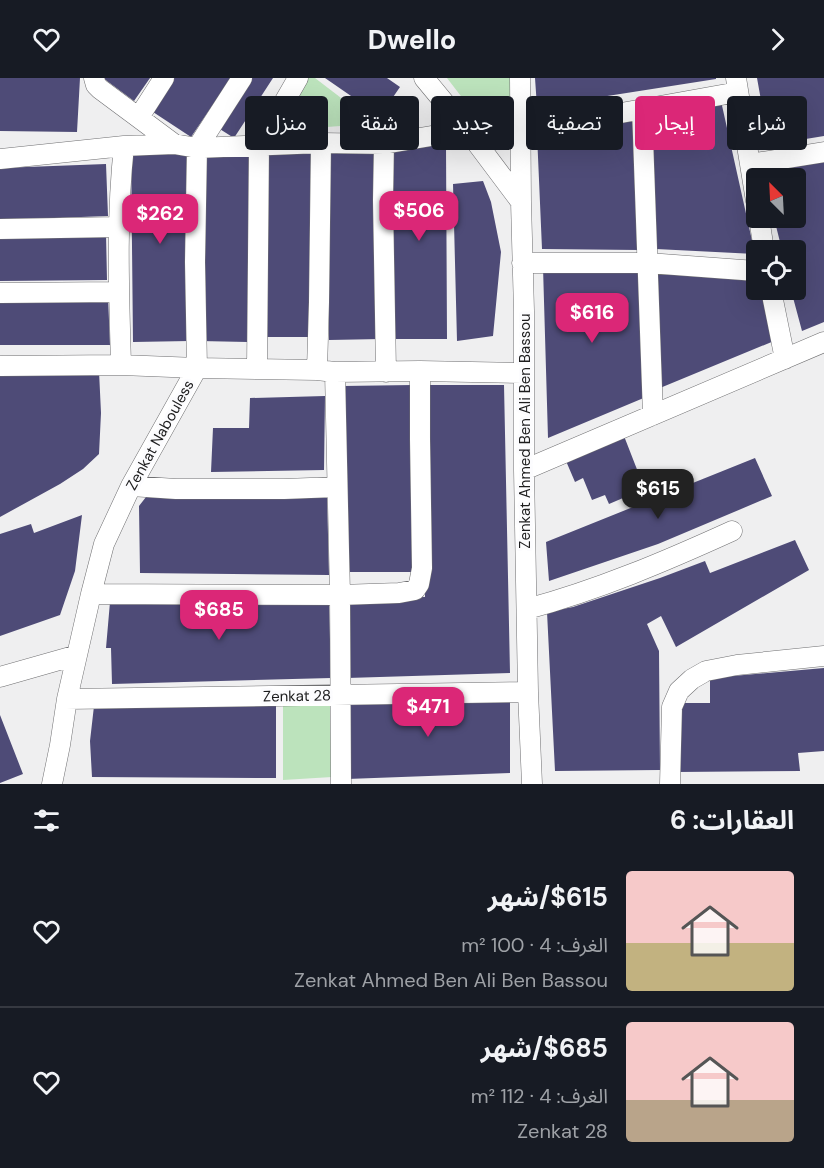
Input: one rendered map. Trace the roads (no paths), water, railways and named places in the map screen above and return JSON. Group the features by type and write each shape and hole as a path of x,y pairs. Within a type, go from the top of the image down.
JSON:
{"street":[{"path":"94,78 100,89 174,144"},
{"path":"139,117 164,78"},
{"path":"0,366 121,365 197,368 195,262 197,148 242,78"},
{"path":"288,96 298,78"},
{"path":"424,78 439,96"},
{"name":"Zenkat Ahmed Ben Ali Ben Bassou","path":"520,78 524,470 532,784"},
{"path":"693,96 737,85 751,168"},
{"path":"521,131 635,110"},
{"path":"0,159 124,146 174,144 197,148 245,146"},
{"path":"121,365 119,227 120,178 124,146"},
{"path":"257,369 259,150"},
{"path":"321,150 319,302 337,487 341,784"},
{"path":"384,150 382,200 386,372"},
{"path":"482,150 521,202"},
{"path":"644,150 653,415"},
{"path":"750,164 824,153"},
{"path":"0,230 119,227"},
{"path":"522,263 648,264 746,270"},
{"path":"0,293 119,292"},
{"path":"773,300 785,359"},
{"path":"524,470 824,342"},
{"name":"Zenkat Nabouless","path":"47,782 60,745 67,699 104,544 131,486 197,368 524,373"},
{"path":"91,594 340,595 399,593 415,590 419,584 422,568 420,371"},
{"path":"131,486 176,489 337,487"},
{"path":"527,609 597,587 668,560 732,531"},
{"path":"0,677 77,655"},
{"path":"670,784 672,707 679,691 692,678 706,671 736,665 824,656"},
{"name":"Zenkat 28","path":"67,699 528,692"}]}
